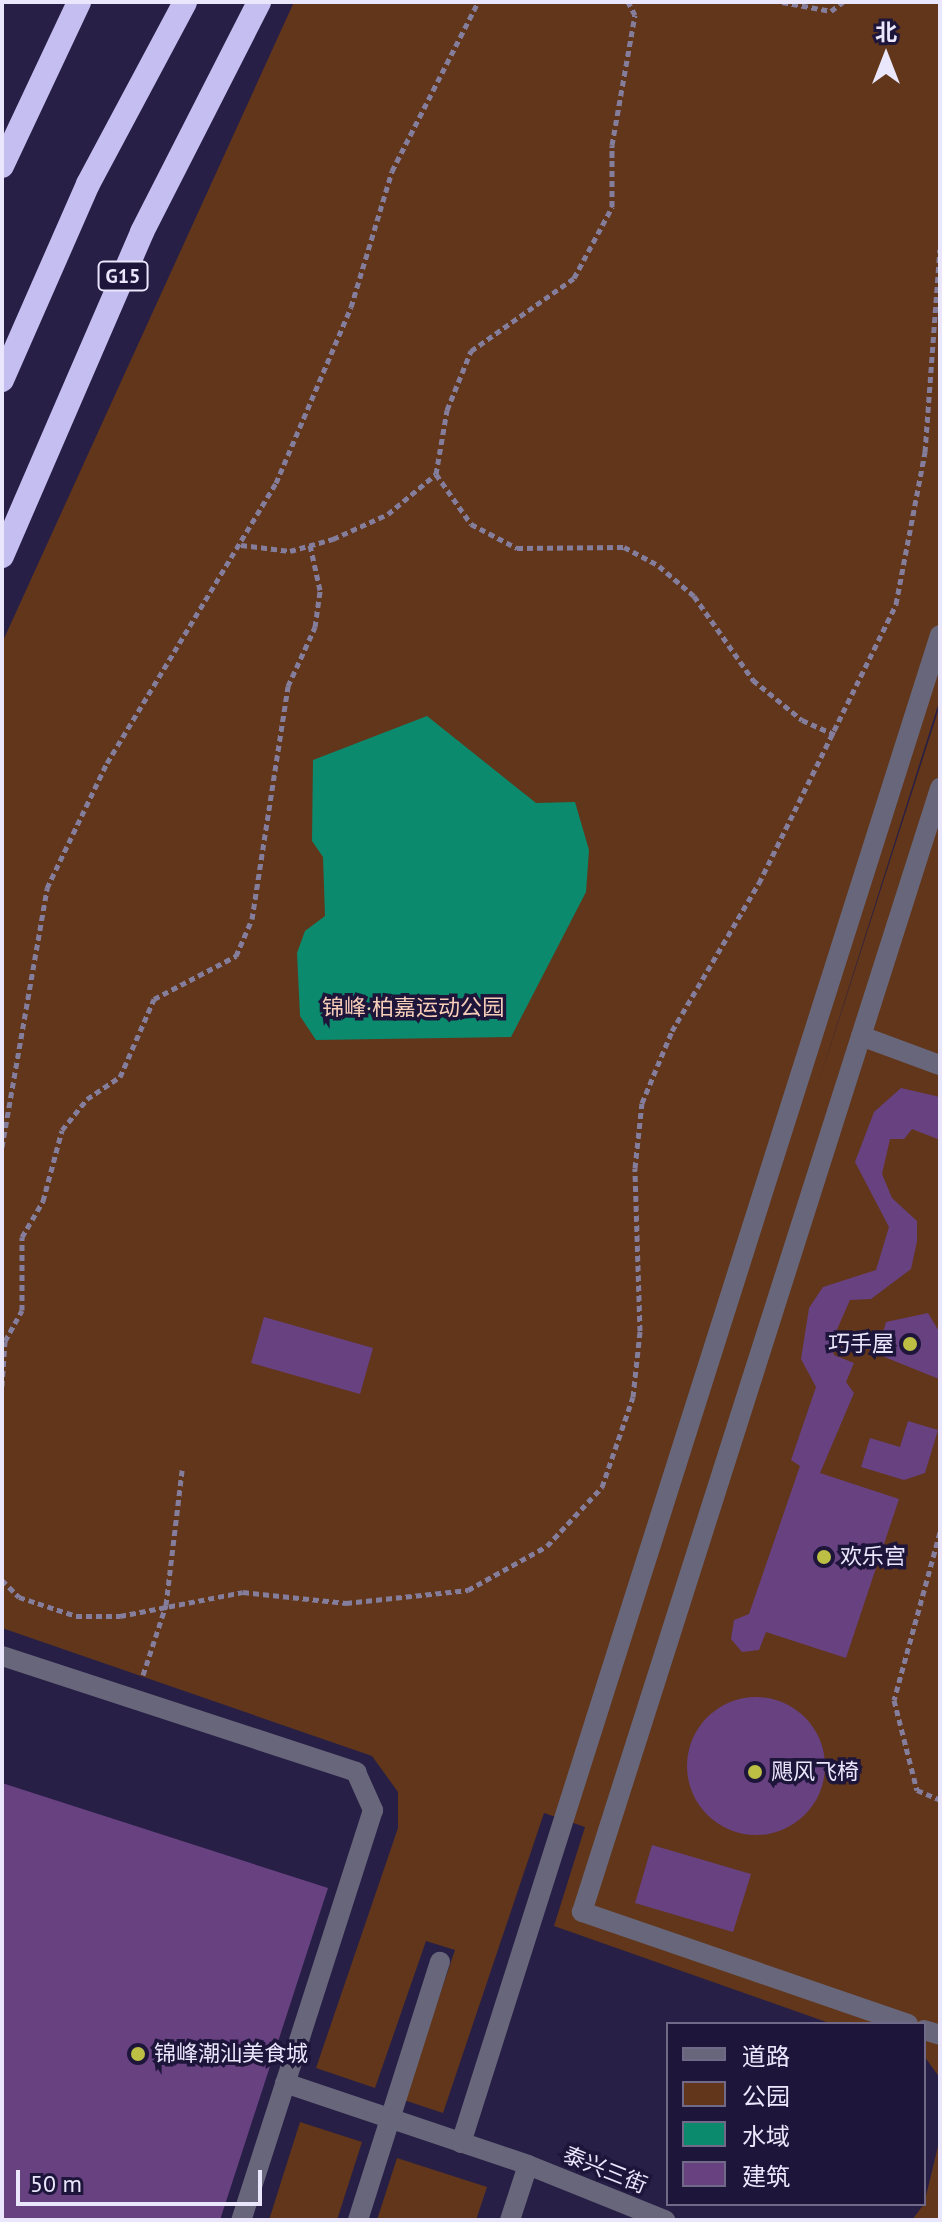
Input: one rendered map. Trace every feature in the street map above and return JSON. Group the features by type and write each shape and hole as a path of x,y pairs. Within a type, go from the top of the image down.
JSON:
{"highway":[{"path":"2,166 79,2"},
{"path":"2,380 88,184 185,2"},
{"name":"G15","path":"2,556 142,232 259,2"}],"street":[{"path":"461,2143 940,635"},
{"path":"902,2022 582,1912 940,788"},
{"path":"861,1036 940,1065"},
{"path":"2,1656 356,1772 373,1810 241,2220"},
{"path":"358,2220 440,1962"},
{"name":"泰兴三街","path":"285,2083 528,2165 665,2220"},
{"path":"510,2220 528,2165"}],"path":[{"path":"2,1147 47,888 107,763 276,483 351,307 392,171 478,2"},
{"path":"241,545 290,551 310,545 388,514 436,474 447,410 471,351 574,278 612,207 612,145 635,15 628,2"},
{"path":"782,2 831,11 843,2"},
{"path":"2,1580 19,1597 76,1616 243,1592 346,1603 468,1590 547,1546 602,1487 633,1397 640,1331 635,1168 642,1103 672,1031 835,735 896,604 925,452 940,250"},
{"path":"436,474 471,524 517,548 624,547 659,566 694,596 753,680 802,720 835,735"},
{"path":"2,1386 5,1341 22,1310 22,1237 43,1201 62,1130 87,1099 120,1077 154,999 236,956 252,919 288,686 315,627 320,590 310,545"},
{"path":"135,1699 166,1605 182,1470"},
{"path":"940,1532 894,1700 917,1790 940,1800"}],"green space":[{"name":"锦峰·柏嘉运动公园","path":"294,2 940,2 940,699 818,1085 940,705 940,2078 926,2059 926,2022 826,2022 554,1926 585,1827 544,1813 443,2113 404,2100 455,1950 426,1941 375,2088 316,2068 398,1828 398,1792 372,1756 2,1628 2,643"},
{"path":"300,2122 362,2142 337,2220 269,2220"},
{"path":"940,2138 940,2220 912,2220 922,2206 926,2206"},
{"path":"397,2158 487,2187 476,2220 377,2220"}],"water":[{"path":"427,716 536,803 575,802 589,850 586,892 511,1037 316,1040 300,1016 297,953 305,931 325,916 323,857 312,841 313,760"}],"building":[{"path":"901,1088 940,1097 940,1140 912,1129 904,1139 890,1139 882,1174 892,1198 917,1221 917,1241 911,1269 871,1299 850,1300 831,1343 834,1355 854,1363 846,1382 854,1393 820,1473 899,1499 846,1658 766,1632 759,1650 742,1652 731,1639 734,1620 749,1614 800,1466 791,1460 816,1387 801,1359 809,1308 823,1287 876,1270 889,1227 855,1162 874,1112"},
{"name":"巧手屋","path":"928,1313 940,1333 939,1379 877,1354 886,1322"},
{"path":"264,1317 373,1348 360,1394 251,1363"},
{"path":"908,1421 938,1430 925,1473 904,1480 861,1467 870,1438 900,1447"},
{"name":"飓风飞椅","path":"756,1697 782,1702 805,1717 820,1740 825,1766 820,1792 805,1815 782,1830 756,1835 730,1830 707,1815 692,1792 687,1766 692,1740 707,1717 730,1702"},
{"name":"锦峰潮汕美食城","path":"2,1783 328,1888 220,2220 2,2220"},
{"path":"652,1845 751,1874 733,1932 635,1903"}],"place":[{"name":"巧手屋","path":"910,1344"},
{"name":"欢乐宫","path":"824,1557"},
{"name":"飓风飞椅","path":"755,1772"},
{"name":"锦峰潮汕美食城","path":"138,2054"}]}
